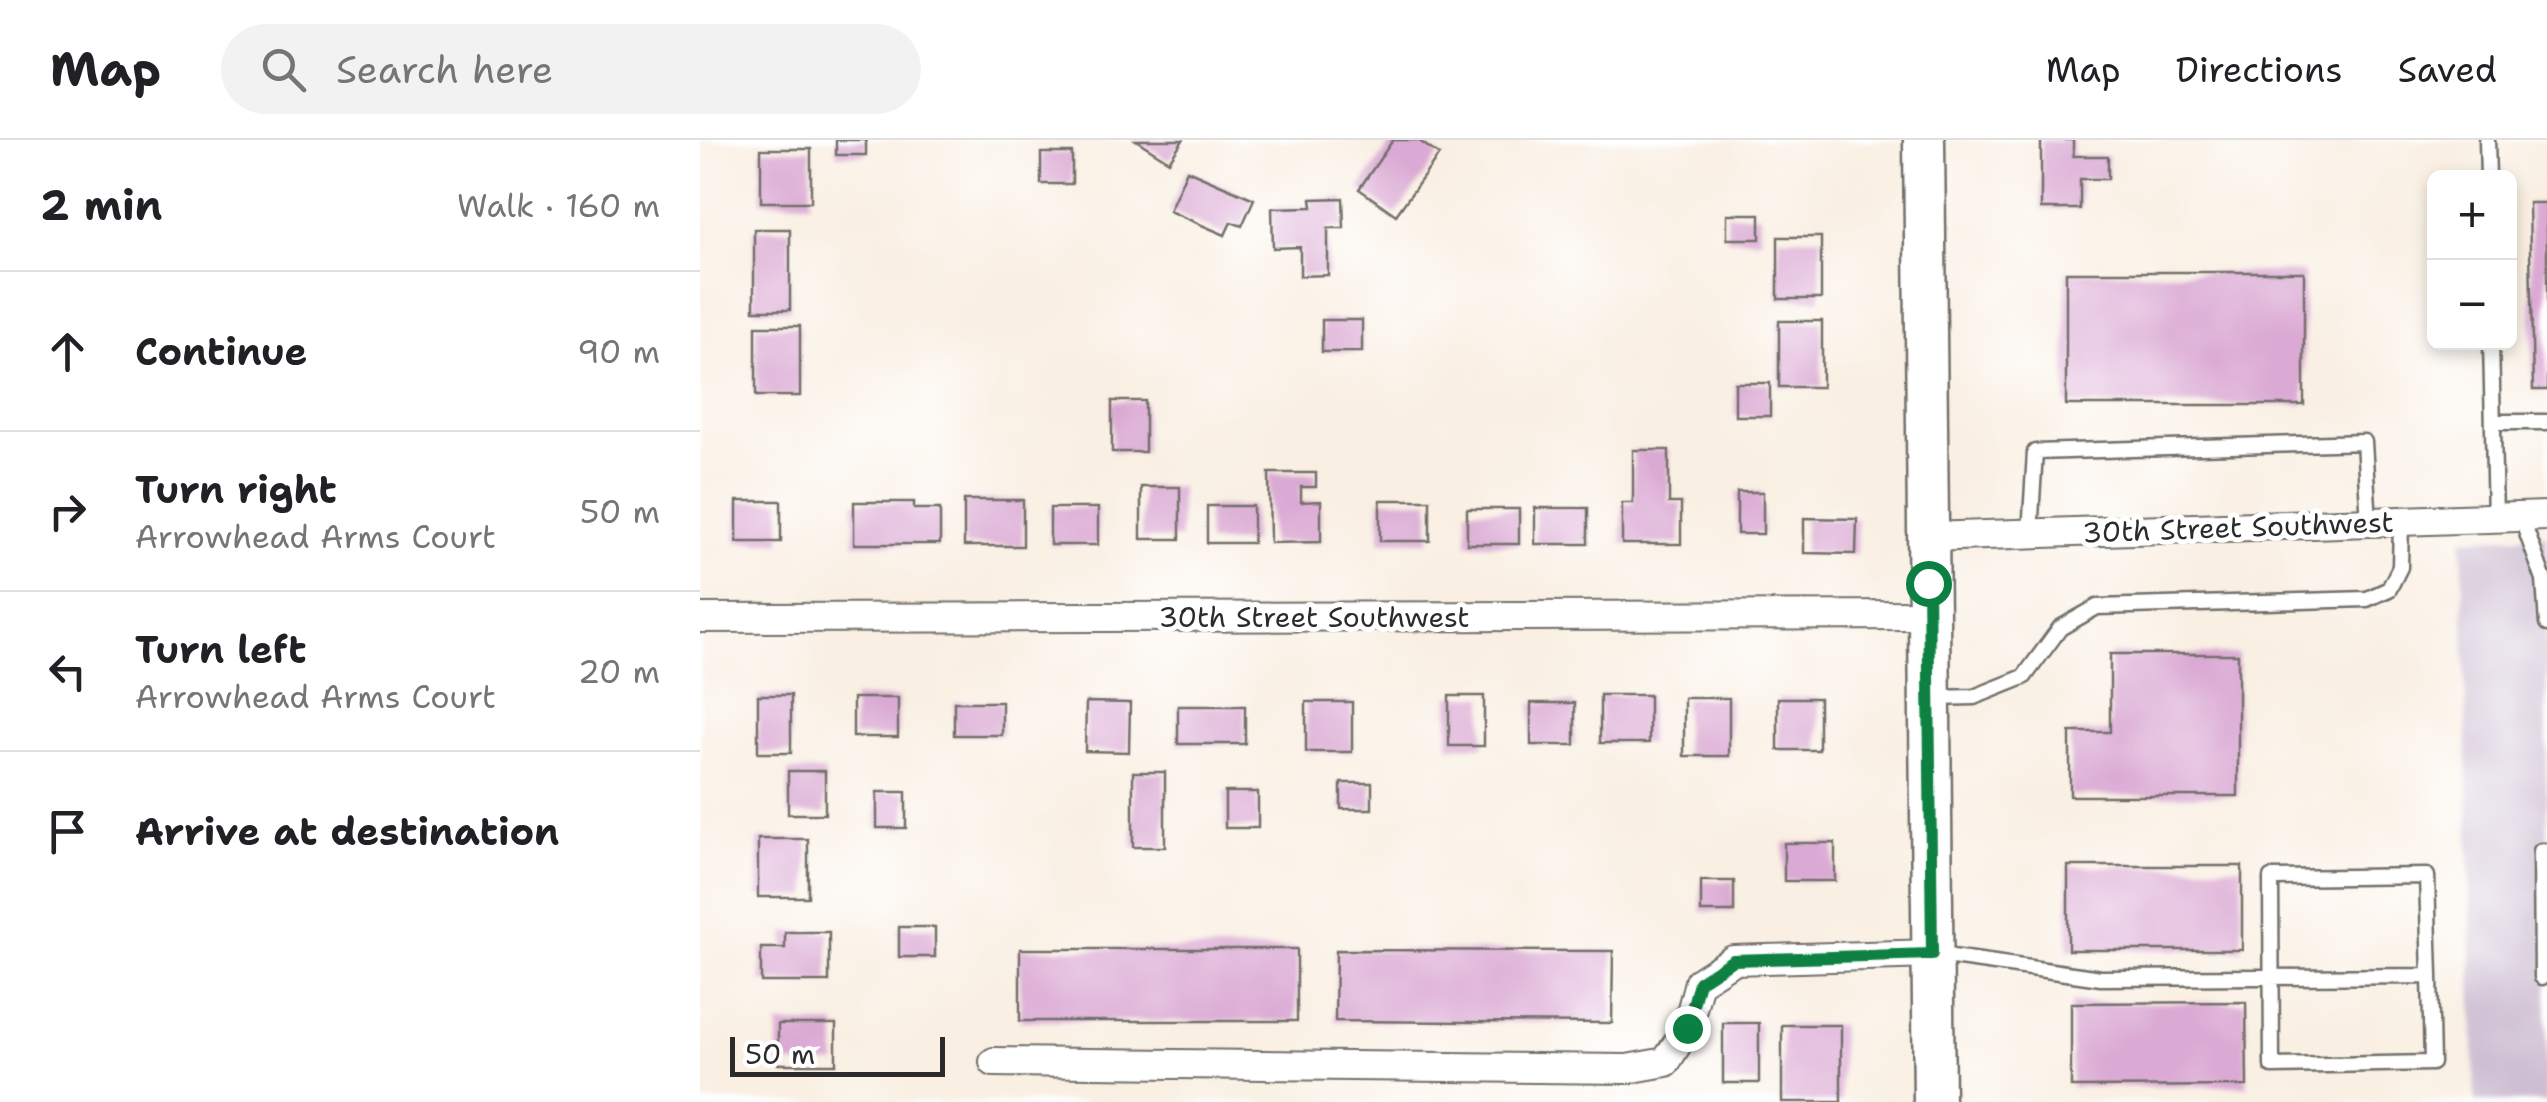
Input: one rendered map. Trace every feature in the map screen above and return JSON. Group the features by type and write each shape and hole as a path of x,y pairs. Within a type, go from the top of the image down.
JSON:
{"street":[{"path":"1924,140 1934,1102"},
{"name":"30th Street Southwest","path":"1928,537 2521,517"},
{"name":"30th Street Southwest","path":"700,618 1928,615"},
{"path":"994,1062 1628,1069 1666,1062 1687,1028 1699,982 1733,960 1932,954"}],"lane":[{"path":"2487,140 2488,170"},
{"path":"2491,350 2493,422 2544,580 2547,624"},
{"path":"2493,422 2547,422"},
{"path":"2030,534 2035,452 2364,442 2369,522"},
{"path":"1930,698 1974,696 2024,677 2060,628 2097,607 2367,599 2389,589 2400,567 2401,521"},
{"path":"2542,977 2541,851 2547,851"},
{"path":"2427,876 2430,976 2432,1063 2272,1066 2270,878 2427,876"},
{"path":"1932,954 2101,978 2430,976"}],"shaded area":[{"path":"2547,535 2547,1102 2475,1102 2462,539"}],"building":[{"path":"836,140 866,140 866,155 836,155"},
{"path":"1136,140 1183,140 1169,161"},
{"path":"1393,140 1418,140 1439,155 1396,215 1359,189"},
{"path":"2041,140 2073,140 2073,156 2108,156 2108,179 2080,179 2080,209 2041,209"},
{"path":"761,149 811,149 811,202 761,202"},
{"path":"1041,153 1072,153 1072,184 1041,184"},
{"path":"1187,170 1254,199 1242,226 1231,222 1225,235 1169,211"},
{"path":"1343,198 1344,228 1328,228 1328,275 1300,276 1300,247 1273,248 1272,208 1312,207 1311,199"},
{"path":"2529,203 2547,203 2547,390 2533,390"},
{"path":"1727,214 1760,214 1760,239 1727,239"},
{"path":"754,229 790,229 790,310 754,310"},
{"path":"1778,237 1821,237 1821,299 1778,299"},
{"path":"2066,272 2304,272 2304,405 2066,405"},
{"path":"1322,320 1362,320 1362,352 1322,352"},
{"path":"1779,321 1822,321 1822,387 1779,387"},
{"path":"756,326 800,326 800,396 756,396"},
{"path":"1735,383 1770,383 1770,416 1735,416"},
{"path":"1112,401 1145,401 1145,452 1112,452"},
{"path":"1633,450 1669,450 1669,503 1681,503 1681,544 1622,544 1622,503 1633,503"},
{"path":"1269,473 1316,473 1316,487 1301,487 1301,502 1321,501 1321,542 1270,543"},
{"path":"1141,487 1180,487 1180,539 1141,539"},
{"path":"1737,492 1763,492 1763,534 1737,534"},
{"path":"964,500 1023,500 1023,546 964,546"},
{"path":"1380,500 1430,500 1430,541 1380,541"},
{"path":"737,501 781,501 781,542 737,542"},
{"path":"854,502 914,502 914,509 940,509 940,544 854,544"},
{"path":"1207,506 1253,506 1253,543 1207,543"},
{"path":"1050,508 1098,508 1098,545 1050,545"},
{"path":"1535,508 1588,508 1588,544 1535,544"},
{"path":"1467,509 1519,509 1519,544 1467,544"},
{"path":"1804,518 1857,519 1856,554 1804,553"},
{"path":"2110,654 2238,654 2238,796 2070,796 2070,732 2110,732"},
{"path":"758,695 791,695 791,753 758,753"},
{"path":"1600,695 1649,695 1649,743 1600,743"},
{"path":"1449,696 1484,696 1484,746 1449,746"},
{"path":"853,698 898,698 898,737 853,737"},
{"path":"1684,698 1729,698 1729,756 1684,756"},
{"path":"1778,698 1819,698 1819,750 1778,750"},
{"path":"954,702 1002,702 1002,735 954,735"},
{"path":"1086,702 1130,703 1129,752 1085,751"},
{"path":"1306,702 1352,702 1352,752 1306,752"},
{"path":"1531,703 1575,703 1575,745 1531,745"},
{"path":"1178,706 1245,706 1245,744 1178,744"},
{"path":"788,771 825,771 825,814 788,814"},
{"path":"1133,772 1165,772 1165,847 1133,847"},
{"path":"1341,783 1372,783 1372,809 1341,809"},
{"path":"877,792 906,792 906,828 877,828"},
{"path":"1225,792 1258,792 1258,828 1225,828"},
{"path":"758,839 808,839 808,897 758,897"},
{"path":"1784,843 1835,843 1835,881 1784,881"},
{"path":"2068,866 2242,866 2242,950 2068,950"},
{"path":"1701,881 1734,881 1734,912 1701,912"},
{"path":"899,927 935,927 935,957 899,957"},
{"path":"785,932 829,932 829,982 761,982 761,948 785,948"},
{"path":"1020,949 1297,949 1297,1021 1020,1021"},
{"path":"1336,950 1613,951 1612,1023 1335,1021"},
{"path":"2246,1002 2247,1086 2071,1087 2071,1003"},
{"path":"1723,1023 1759,1023 1759,1083 1723,1083"},
{"path":"778,1024 836,1024 836,1064 778,1064"},
{"path":"1782,1025 1841,1025 1841,1102 1782,1102"}],"route":[{"path":"1687,1028 1699,982 1733,960 1932,954 1928,583"}]}
